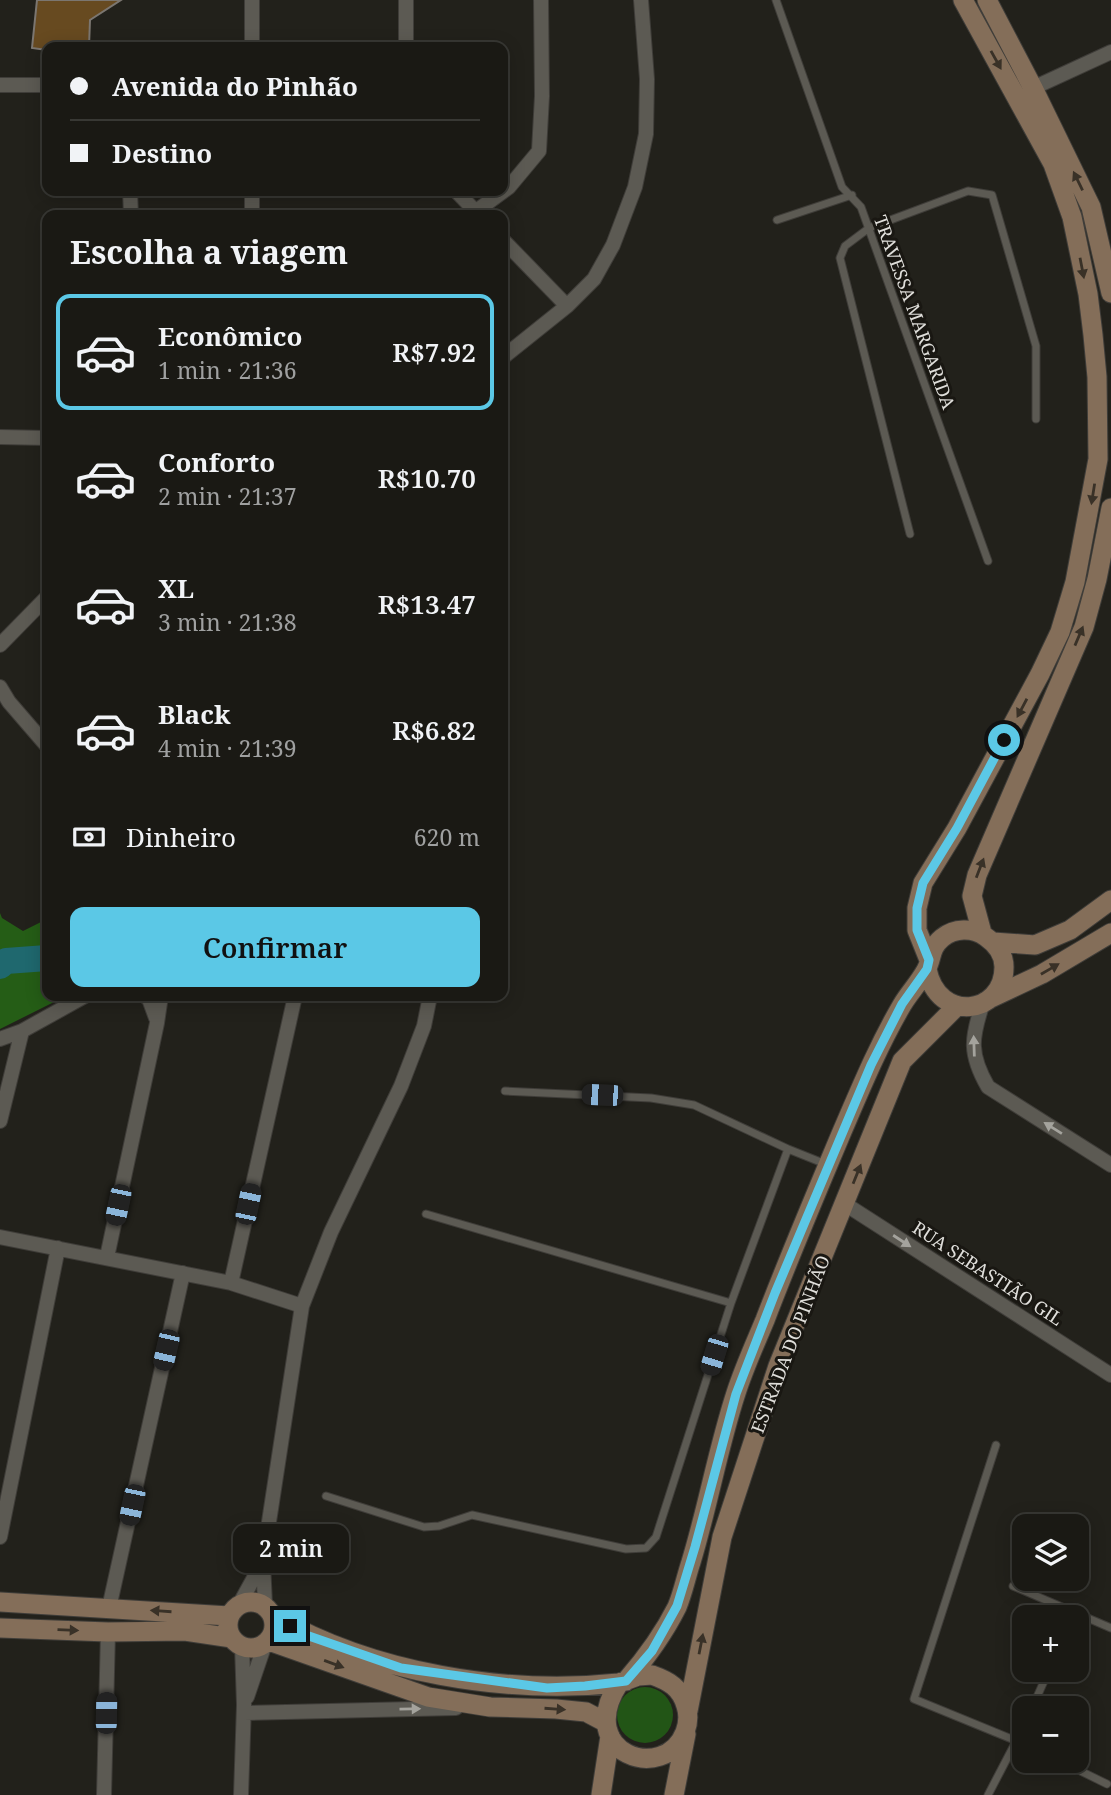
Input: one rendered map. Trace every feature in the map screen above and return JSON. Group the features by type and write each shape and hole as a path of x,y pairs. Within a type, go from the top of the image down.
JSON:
{"street":[{"path":"252,0 252,42"},
{"path":"406,0 406,42"},
{"path":"508,188 540,151 541,0"},
{"path":"508,353 567,306 594,279 613,245 635,187 646,134 647,79 641,0"},
{"path":"962,0 1054,164 1072,217 1088,294 1093,335 1097,377 1098,459 1080,557 1060,632 957,828 923,883 917,908 917,930 928,964 930,981 936,993 957,1006 970,1007 1042,974 1111,933"},
{"path":"987,0 1091,207 1111,293"},
{"path":"1033,88 1111,52"},
{"path":"0,85 42,85"},
{"path":"460,196 472,210"},
{"path":"480,210 498,196"},
{"path":"508,245 567,306"},
{"path":"0,437 42,438"},
{"path":"1111,508 1110,531 1083,627 977,875 972,896 988,938 1000,951 1004,964 1003,978 998,990 985,1001 974,1030 973,1053 977,1068 988,1087 1111,1165"},
{"path":"0,645 42,602"},
{"path":"0,687 9,702 42,740"},
{"path":"928,964 935,945 956,931 969,930 988,938 1035,945 1070,930 1111,900"},
{"name":"ESTRADA DO PINHÃO","path":"622,1682 652,1651 677,1606 699,1535 736,1394 871,1065 902,1004 928,964"},
{"path":"0,1039 22,1031 76,1001"},
{"path":"150,1001 157,1023"},
{"path":"107,1258 160,1001"},
{"path":"231,1283 294,1001"},
{"path":"244,1709 275,1626 269,1611 263,1561 287,1392 303,1306 331,1232 401,1086 424,1026 429,1001"},
{"name":"ESTRADA DO PINHÃO","path":"674,1795 722,1537 778,1366 902,1060 957,1006"},
{"path":"0,1121 22,1031"},
{"name":"RUA SEBASTIÃO GIL","path":"845,1204 1111,1375"},
{"path":"0,1237 231,1283 303,1306"},
{"path":"0,1537 58,1248"},
{"path":"110,1608 183,1273"},
{"path":"241,1795 244,1709 237,1642 228,1627 263,1561"},
{"path":"0,1602 110,1608 235,1610 253,1601 306,1635 401,1668 547,1688 622,1682 638,1676 652,1675 665,1679 676,1687 684,1698 688,1718 683,1738 675,1748 664,1755 640,1758 627,1754 617,1746 608,1729 586,1712 490,1707 244,1709"},
{"path":"0,1628 108,1632 184,1631 255,1648 267,1642 428,1697 490,1707"},
{"path":"104,1795 108,1632"},
{"path":"601,1795 608,1729 607,1705 622,1682"}],"lane":[{"name":"TRAVESSA MARGARIDA","path":"776,0 842,187 861,207 869,228 988,561"},
{"path":"910,534 840,258 845,246 869,228 968,191 992,195 1036,346 1036,419"},
{"path":"777,220 852,195"},
{"path":"505,1091 650,1098 694,1105 828,1165"},
{"path":"326,1496 424,1527 439,1526 472,1515 626,1549 646,1548 656,1538 731,1303 789,1149"},
{"path":"426,1213 731,1303"},
{"path":"996,1445 914,1699 1012,1740"},
{"path":"1024,1591 1053,1605"},
{"path":"1089,1620 1111,1628"},
{"path":"988,1795 1012,1756"},
{"path":"1085,1773 1107,1784"}],"green space":[{"path":"0,913 2,918 23,931 42,922 42,1001 56,1001 0,1029"},
{"path":"645,1687 656,1689 665,1695 671,1704 671,1726 665,1735 656,1741 645,1743 634,1741 625,1735 619,1726 617,1715 619,1704 625,1695 634,1689"}],"building":[{"path":"37,0 121,0 90,20 89,42 42,42 42,49 32,48"}],"waterway":[{"path":"0,966 6,961 42,958"}],"route":[{"path":"290,1626 306,1635 401,1668 547,1688 626,1681 652,1651 677,1606 736,1394 795,1243 871,1065 902,1004 927,969 929,960 917,930 917,908 923,883 957,828 1004,740"}]}
